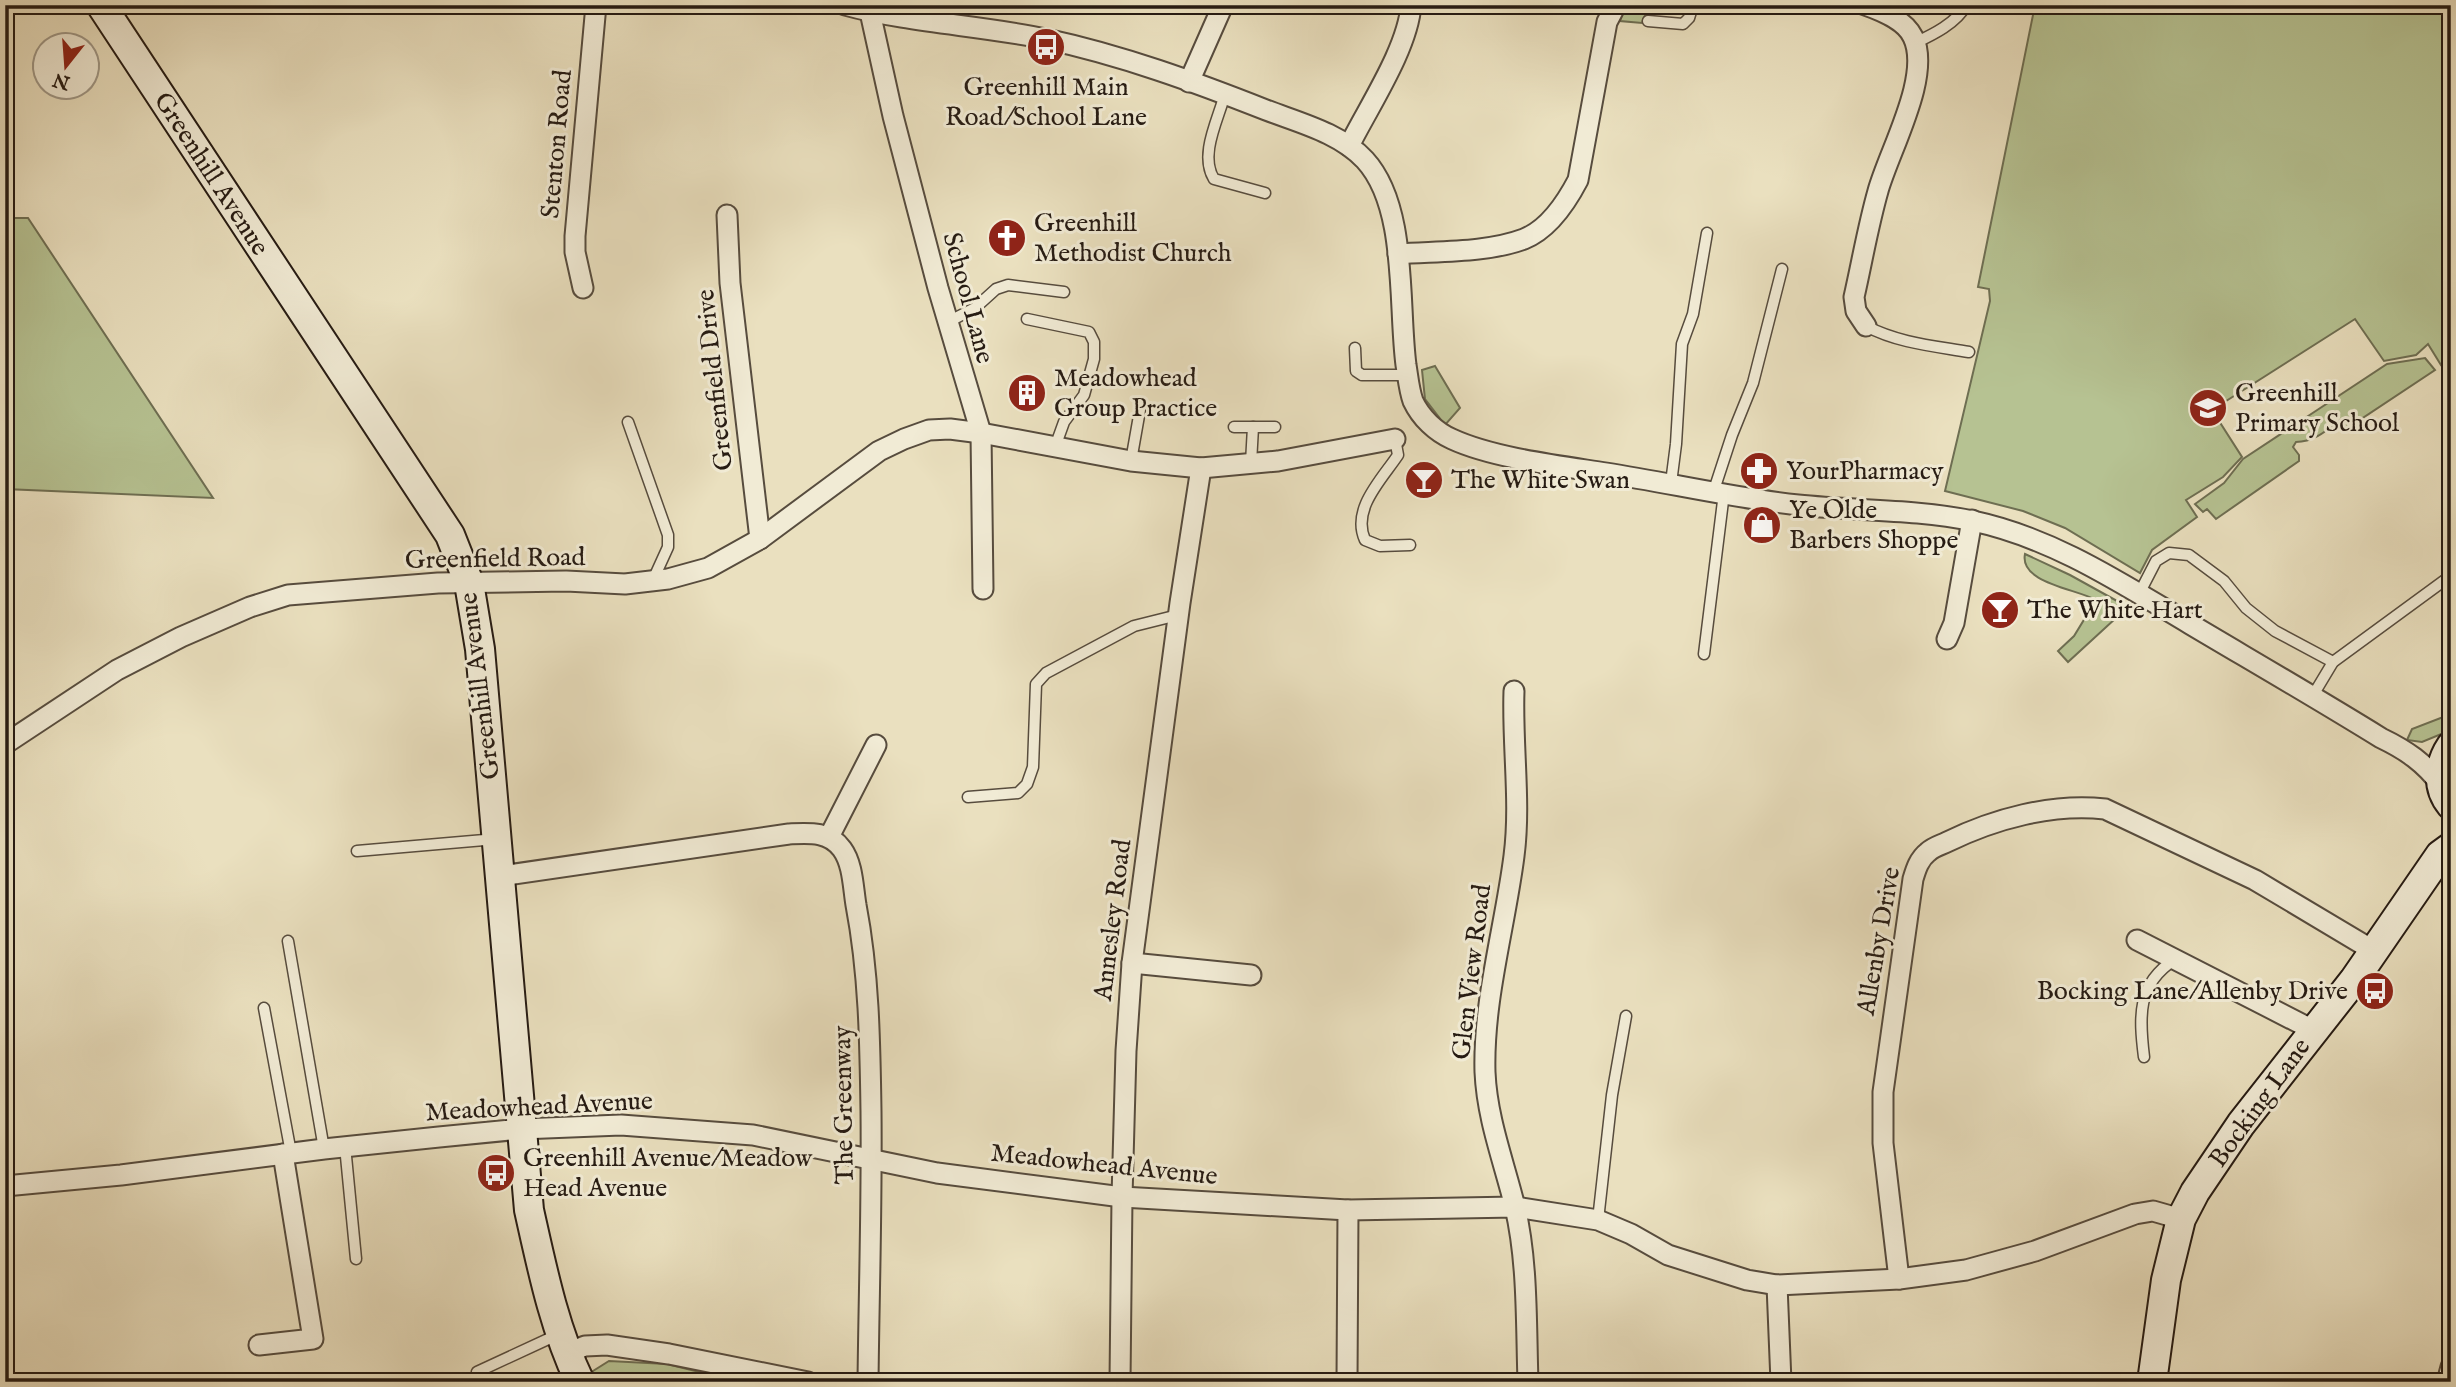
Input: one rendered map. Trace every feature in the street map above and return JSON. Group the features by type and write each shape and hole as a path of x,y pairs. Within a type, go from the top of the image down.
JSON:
{"street":[{"name":"Greenhill Avenue","path":"101,5 450,535 469,583 480,649 529,1210 543,1275 564,1343 580,1382"},
{"name":"Stenton Road","path":"583,288 575,252 575,236 596,5"},
{"path":"845,5 870,12 1048,39 1088,49 1225,94 1316,129 1349,146 1366,161 1380,180 1392,212 1398,254 1402,337 1407,375 1416,407 1434,428 1455,441 1496,453 1574,468 1793,504 1916,512 1972,520 2014,531 2103,572 2407,751 2429,768 2446,797"},
{"path":"1189,82 1223,5"},
{"path":"1349,146 1401,45 1410,20 1411,5"},
{"path":"1398,254 1484,248 1525,239 1549,222 1567,200 1578,180 1607,22 1616,5"},
{"path":"1865,5 1889,14 1912,34 1918,51 1910,107 1898,132 1878,191 1854,297 1857,311 1866,326"},
{"name":"School Lane","path":"870,12 893,116 947,322 981,433 983,589"},
{"name":"Greenfield Drive","path":"727,215 730,283 760,539"},
{"name":"Greenfield Road","path":"5,744 117,670 181,637 250,607 288,595 438,583 566,581 625,584 653,581 708,568 760,539 879,451 929,430 950,429 981,433"},
{"path":"981,433 1131,461 1202,468 1251,464 1345,450 1395,439"},
{"name":"Annesley Road","path":"1120,1382 1126,1051 1132,963 1178,615 1202,468"},
{"path":"1947,639 1954,623 1972,520"},
{"name":"Glen View Road","path":"1514,691 1517,810 1514,853 1488,1020 1485,1072 1491,1114 1502,1166 1515,1207 1523,1258 1528,1382"},
{"path":"2407,751 2451,743"},
{"name":"Bocking Lane","path":"2152,1382 2166,1280 2181,1219 2195,1192 2241,1124 2354,980 2445,851 2448,822 2443,760 2451,743"},
{"path":"501,876 789,834 811,833 829,837 876,745"},
{"name":"Allenby Drive","path":"1899,1279 1883,1143 1883,1092 1913,880 1918,863 1929,850 1968,832 2016,818 2055,809 2105,809 2255,880 2374,951"},
{"name":"The Greenway","path":"829,837 841,848 848,861 862,937 870,1033 872,1160 868,1382"},
{"path":"2137,940 2313,1030"},
{"path":"1132,963 1251,975"},
{"name":"Meadowhead Avenue","path":"5,1186 121,1175 345,1146 522,1129 621,1125 694,1129 753,1135 937,1173 1122,1197 1348,1210 1515,1207 1598,1220 1631,1234 1668,1255 1747,1280 1777,1285 1899,1279 1966,1270 2035,1251 2135,1213 2153,1211 2181,1219"},
{"path":"259,1345 313,1339 287,1154"},
{"path":"1347,1382 1348,1210"},
{"path":"1777,1285 1781,1382"},
{"path":"564,1343 607,1345 669,1354 808,1382"}],"lane":[{"path":"1648,20 1683,24 1689,19 1693,5"},
{"path":"1916,43 1936,32 1963,11 1966,5"},
{"path":"1225,94 1208,154 1208,169 1214,179 1265,193"},
{"path":"1671,483 1682,344 1693,314 1707,233"},
{"path":"1704,654 1719,492 1732,435 1753,383 1782,269"},
{"path":"947,322 975,308 996,289 1008,285 1064,292"},
{"path":"1027,319 1089,332 1094,342 1094,359 1084,395 1064,422 1055,447"},
{"path":"1866,326 1883,335 1902,340 1969,352"},
{"path":"1355,348 1356,371 1362,375 1407,375"},
{"path":"1131,461 1140,410"},
{"path":"628,422 668,535 668,547 653,581"},
{"path":"1234,427 1275,427"},
{"path":"1251,464 1253,427"},
{"path":"1395,439 1398,454 1368,500 1360,517 1360,528 1365,540 1380,546 1410,545"},
{"path":"2139,594 2156,561 2169,553 2189,555 2224,581 2246,608 2274,631 2333,662"},
{"path":"2312,697 2333,662 2445,580"},
{"path":"968,797 1018,793 1027,784 1033,767 1036,684 1046,673 1134,626 1178,615"},
{"path":"357,851 496,839"},
{"path":"288,941 324,1149"},
{"path":"2144,1057 2141,1009 2147,988 2161,968 2175,960"},
{"path":"264,1008 287,1154"},
{"path":"1598,1220 1612,1095 1626,1016"},
{"path":"345,1146 356,1259"},
{"path":"477,1372 564,1343"}],"green space":[{"path":"1625,5 1685,5 1684,12 1657,7 1647,10 1642,23 1620,21"},
{"name":"Greenhill Primary School","path":"2035,5 2451,5 2451,358 2441,365 2428,344 2416,355 2384,361 2355,319 2212,410 2242,457 2223,477 2186,500 2197,517 2152,550 2140,573 2065,528 2023,511 1945,491 1990,301 1989,289 1978,287"},
{"path":"14,218 28,218 213,498 5,489 5,416 11,411"},
{"path":"2425,358 2435,370 2346,429 2340,420 2314,438 2296,442 2293,447 2299,455 2299,461 2216,519 2207,509 2203,512 2195,504 2224,483 2243,459 2387,364"},
{"path":"1435,366 1460,408 1445,425 1425,399 1422,370"},
{"path":"2025,554 2128,607 2068,662 2058,651 2074,636 2096,600 2040,578 2031,572 2026,564"},
{"path":"2451,714 2451,730 2422,742 2407,740 2412,729"},
{"path":"609,1361 667,1364 740,1382 593,1382 593,1371"}],"place":[{"name":"Greenhill Main Road/School Lane","path":"1046,47"},
{"name":"Greenhill Methodist Church","path":"1007,238"},
{"name":"Meadowhead Group Practice","path":"1027,393"},
{"name":"Greenhill Primary School","path":"2208,408"},
{"name":"YourPharmacy","path":"1759,471"},
{"name":"The White Swan","path":"1424,480"},
{"name":"Ye Olde Barbers Shoppe","path":"1762,525"},
{"name":"The White Hart","path":"2000,610"},
{"name":"Bocking Lane/Allenby Drive","path":"2375,991"},
{"name":"Greenhill Avenue/Meadow Head Avenue","path":"496,1173"}]}
